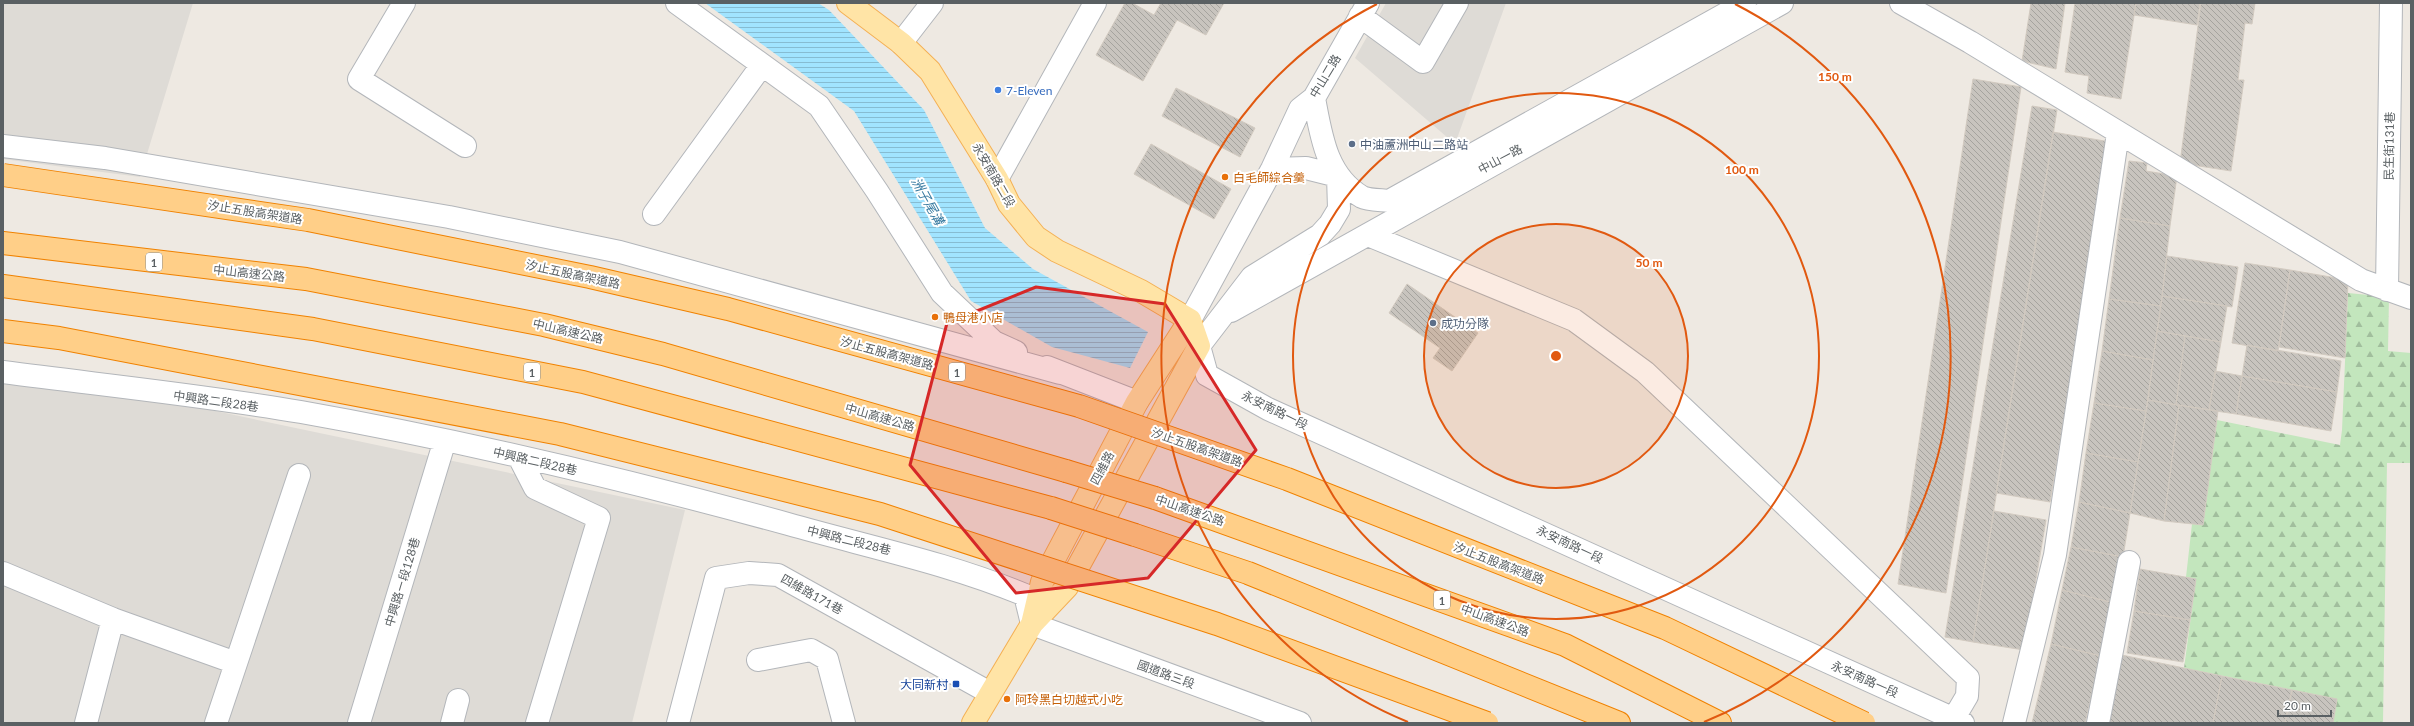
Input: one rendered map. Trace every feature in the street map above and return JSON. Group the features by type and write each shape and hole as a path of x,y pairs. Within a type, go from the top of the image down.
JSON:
{"highway":[{"name":"汐止五股高架道路","path":"3,175 308,220 590,277 728,309 1079,406 1287,479 1665,628 1864,723"},
{"name":"中山高速公路","path":"3,243 306,279 544,325 663,354 1155,498 1565,645 1720,723"},
{"name":"1","path":"3,286 313,329 583,382 1051,508 1135,534 1248,573 1619,723"},
{"path":"3,331 67,339 560,434 880,514 1217,624 1487,723"}],"main road":[{"name":"永安南路二段","path":"848,3 901,43 930,71 997,179 1009,204 1036,237 1057,251 1141,291 1190,320"},
{"path":"1190,320 1199,346"},
{"name":"四維路","path":"1032,624 1042,582 1137,402 1190,320"},
{"name":"四維路","path":"973,723 1032,624 1067,587 1199,346"}],"street":[{"path":"404,3 359,79 465,146"},
{"path":"677,3 819,106 877,190 942,294 994,342 1060,373 1137,402"},
{"path":"901,43 932,3"},
{"path":"997,179 1095,3"},
{"path":"1364,9 1423,62 1457,3"},
{"name":"中山一路","path":"1314,98 1322,144 1338,176 1362,197 1389,201 1745,3"},
{"name":"中山一路","path":"1220,318 1368,235 1450,186 1605,103 1782,3"},
{"path":"1902,3 2360,280 2411,298"},
{"name":"民生街131巷","path":"2387,290 2391,3"},
{"name":"中山二路","path":"1190,320 1272,169 1300,109 1314,98 1364,9"},
{"path":"654,214 762,65"},
{"path":"2014,723 2055,555 2118,133"},
{"path":"3,146 105,158 441,215 620,252 1060,373"},
{"path":"1272,169 1306,168 1338,176"},
{"name":"中山一路","path":"1199,346 1252,277 1320,235 1330,224 1339,209 1338,176"},
{"path":"1368,235 1574,320 1645,372 1968,678 1967,696 1958,721"},
{"name":"永安南路一段","path":"1199,346 1207,375 1268,409 1958,721"},
{"name":"中興路二段28巷","path":"3,372 298,412 445,440 675,493 978,576 1025,595 1032,624"},
{"name":"中興路ㄧ段128巷","path":"359,723 445,440"},
{"path":"519,457 535,488 599,518 537,723"},
{"path":"216,723 299,475"},
{"path":"2098,723 2129,562"},
{"path":"3,572 113,619 236,663"},
{"name":"四維路171巷","path":"678,723 716,578 749,573 778,575 990,693"},
{"path":"86,723 113,619"},
{"name":"國道路三段","path":"1032,624 1300,723"},
{"path":"758,660 811,650 827,659 841,722"},
{"path":"452,723 458,700"}],"highlighted area":[{"path":"1036,287 1165,304 1256,450 1148,578 1016,593 910,465 947,323"}],"shaded area":[{"path":"3,3 193,3 140,177 3,159"},
{"path":"1386,3 1506,3 1455,144 1355,58"},
{"path":"3,383 187,405 685,510 632,723 3,723"}],"green space":[{"path":"2348,293 2389,297 2388,351 2411,353 2411,463 2387,463 2383,723 2333,723 2337,699 2184,668 2196,579 2186,577 2192,524 2203,525 2217,420 2340,445 2342,430"}],"water":[{"name":"洲子尾溝","path":"705,3 818,3 829,10 924,110 985,228 1033,269 1148,332 1130,368 1052,347 971,301 854,111"}],"building":[{"path":"1125,3 1132,3 1154,15 1161,3 1224,3 1206,35 1177,20 1143,81 1096,55"},
{"path":"2031,3 2065,3 2056,69 2022,61"},
{"path":"2075,3 2136,3 2121,99 2087,93 2089,76 2065,72"},
{"path":"2136,3 2200,3 2197,25 2134,15"},
{"path":"2201,3 2255,3 2252,24 2245,23 2238,80 2244,80 2231,171 2180,163"},
{"path":"1973,79 2021,87 1946,593 1898,584"},
{"path":"1176,88 1255,128 1240,157 1162,116"},
{"path":"2032,106 2057,110 1973,642 1945,637"},
{"path":"2053,132 2110,142 2050,502 1996,493"},
{"path":"1151,144 1231,189 1214,219 1134,174"},
{"path":"2129,161 2147,163 2146,171 2177,176 2170,226 2120,218"},
{"path":"2120,218 2170,226 2161,306 2109,299"},
{"path":"2167,256 2238,267 2232,307 2162,296"},
{"path":"2245,263 2290,270 2278,351 2232,343"},
{"path":"2290,270 2348,280 2345,358 2279,347"},
{"name":"成功分隊","path":"1407,284 1478,333 1452,371 1433,358 1440,348 1389,313"},
{"path":"2162,296 2227,306 2221,342 2157,331"},
{"path":"2109,299 2161,306 2153,360 2102,351"},
{"path":"2157,331 2185,336 2176,405 2148,400"},
{"path":"2185,336 2221,342 2209,410 2176,405"},
{"path":"2247,345 2341,361 2337,392 2242,376"},
{"path":"2102,351 2153,360 2146,411 2094,403"},
{"path":"2215,371 2242,376 2236,414 2209,410"},
{"path":"2242,376 2337,392 2331,431 2236,414"},
{"path":"2148,400 2179,405 2164,521 2130,513"},
{"path":"2094,403 2146,411 2138,462 2086,453"},
{"path":"2179,405 2218,411 2203,525 2164,521"},
{"path":"2086,453 2138,462 2130,513 2079,502"},
{"path":"2079,502 2130,513 2123,557 2071,547"},
{"path":"1994,511 2046,520 2024,650 1973,642"},
{"path":"2071,547 2123,557 2114,603 2062,590"},
{"path":"2140,569 2196,579 2190,620 2134,611"},
{"path":"2062,590 2114,603 2101,656 2051,644"},
{"path":"2134,611 2190,620 2183,662 2127,653"},
{"path":"2051,644 2101,656 2085,723 2032,723"},
{"path":"2117,654 2222,676 2213,723 2103,723"},
{"path":"2222,676 2292,690 2285,723 2213,723"},
{"path":"2292,690 2337,699 2333,723 2285,723"}],"place":[{"name":"7-Eleven","path":"998,90"},
{"name":"中油蘆洲中山二路站","path":"1352,144"},
{"name":"白毛師綜合羹","path":"1225,177"},
{"name":"鴨母港小店","path":"935,317"},
{"name":"成功分隊","path":"1433,323"},
{"name":"大同新村","path":"956,684"},
{"name":"阿玲黑白切越式小吃","path":"1007,699"}]}
